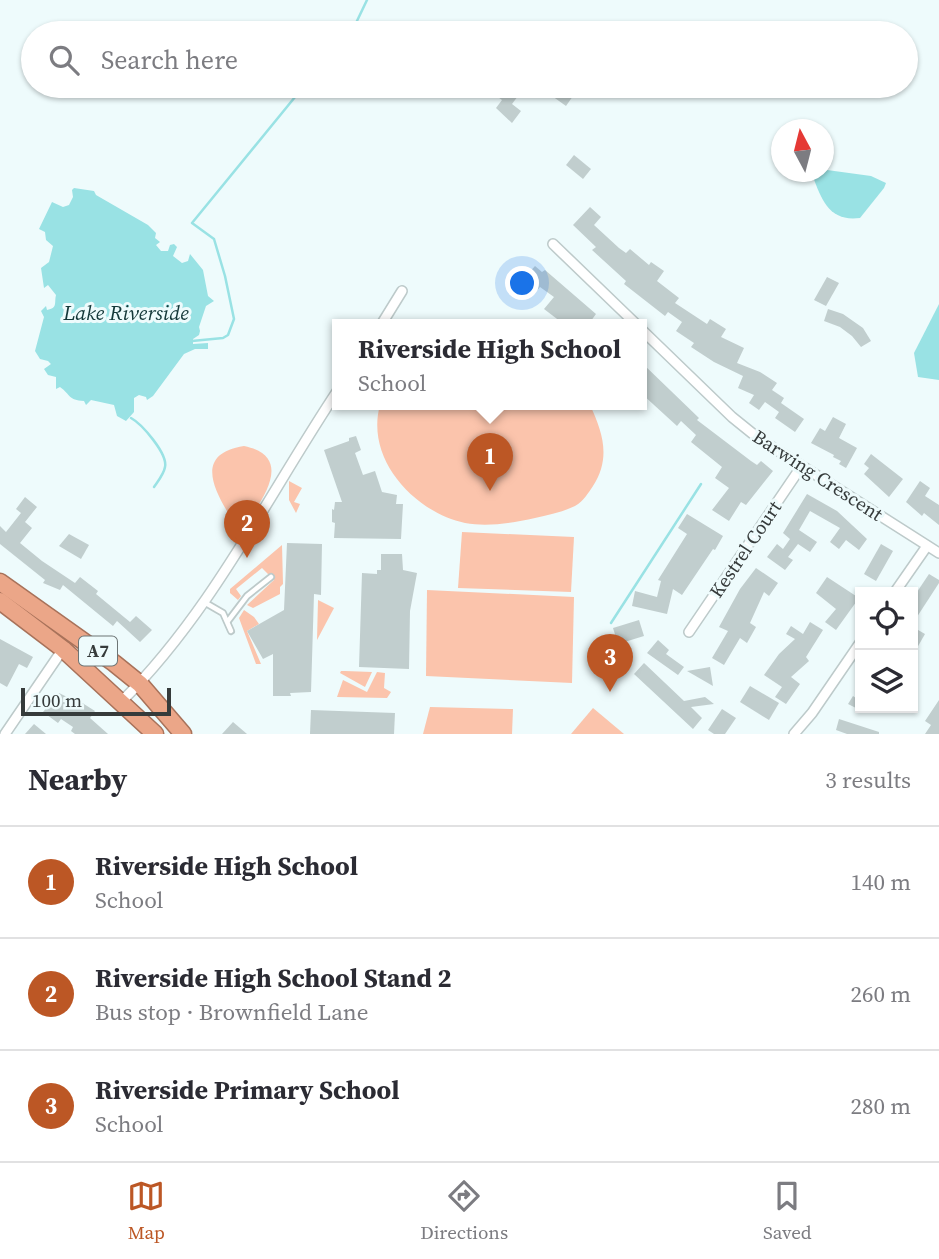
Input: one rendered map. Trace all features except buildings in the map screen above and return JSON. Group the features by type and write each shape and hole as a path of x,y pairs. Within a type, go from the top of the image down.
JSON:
{"highway":[{"name":"A7","path":"0,583 140,684 183,734"},
{"name":"A7","path":"0,601 63,649 155,734"}],"street":[{"path":"553,244 631,319"},
{"path":"385,319 402,291"},
{"name":"Barwing Crescent","path":"647,335 732,417 758,438 939,553"},
{"path":"121,702 184,633 332,400"},
{"name":"Kestrel Court","path":"689,632 801,467"},
{"path":"898,587 927,546"},
{"path":"5,734 63,649"},
{"path":"794,734 812,713 855,650"}],"lane":[{"path":"228,621 247,596 271,577"},
{"path":"204,602 223,613 231,631"}],"shaded area":[{"path":"379,410 592,410 603,446 602,465 593,486 575,506 545,516 509,523 465,523 428,508 398,480 380,445 377,425"},
{"path":"244,446 260,452 269,460 270,482 243,528 237,528 217,492 213,469 217,459 227,451"},
{"path":"289,481 302,488 294,502 300,504 296,513 289,500"},
{"path":"462,532 574,537 571,592 458,588"},
{"path":"282,545 283,584 280,594 253,608 247,605 274,580 262,568 236,589 241,596 238,600 230,593 230,589"},
{"path":"427,590 574,597 572,683 426,676"},
{"path":"318,600 334,608 317,640"},
{"path":"244,610 259,624 247,631 261,664 256,664 239,618"},
{"path":"372,672 365,687 340,673"},
{"path":"377,672 385,673 384,688 391,692 387,698 337,697 343,680 367,692"},
{"path":"430,707 513,709 512,734 423,734"},
{"path":"593,708 624,734 571,734"}],"water":[{"path":"834,171 871,176 886,183 860,218 841,217 834,213 815,182 834,182"},
{"name":"Lake Riverside","path":"74,188 94,191 96,195 148,225 156,233 155,238 160,242 156,245 161,251 168,251 170,245 174,244 177,247 173,256 182,263 188,261 190,254 203,270 208,296 214,301 206,306 199,335 193,339 193,344 208,343 208,349 195,349 184,354 153,396 147,400 139,395 134,398 134,412 126,421 117,416 114,405 91,400 86,405 84,401 72,398 60,387 56,389 56,377 48,375 44,369 51,364 40,359 35,351 44,317 41,311 46,306 47,310 54,306 56,295 48,285 44,288 41,268 49,262 53,246 46,240 45,232 39,229 52,202 63,207 69,205"},
{"path":"939,304 939,380 918,377 914,353"}],"waterway":[{"path":"357,21 367,0"},
{"path":"192,341 223,338 228,335 234,319 214,239 192,223 294,98"},
{"path":"131,418 153,440 165,461 163,472 154,487"},
{"path":"611,623 701,484"}],"place":[{"name":"Riverside High School","path":"490,491"},
{"name":"Riverside High School Stand 2","path":"247,558"},
{"name":"Riverside Primary School","path":"610,692"}]}
